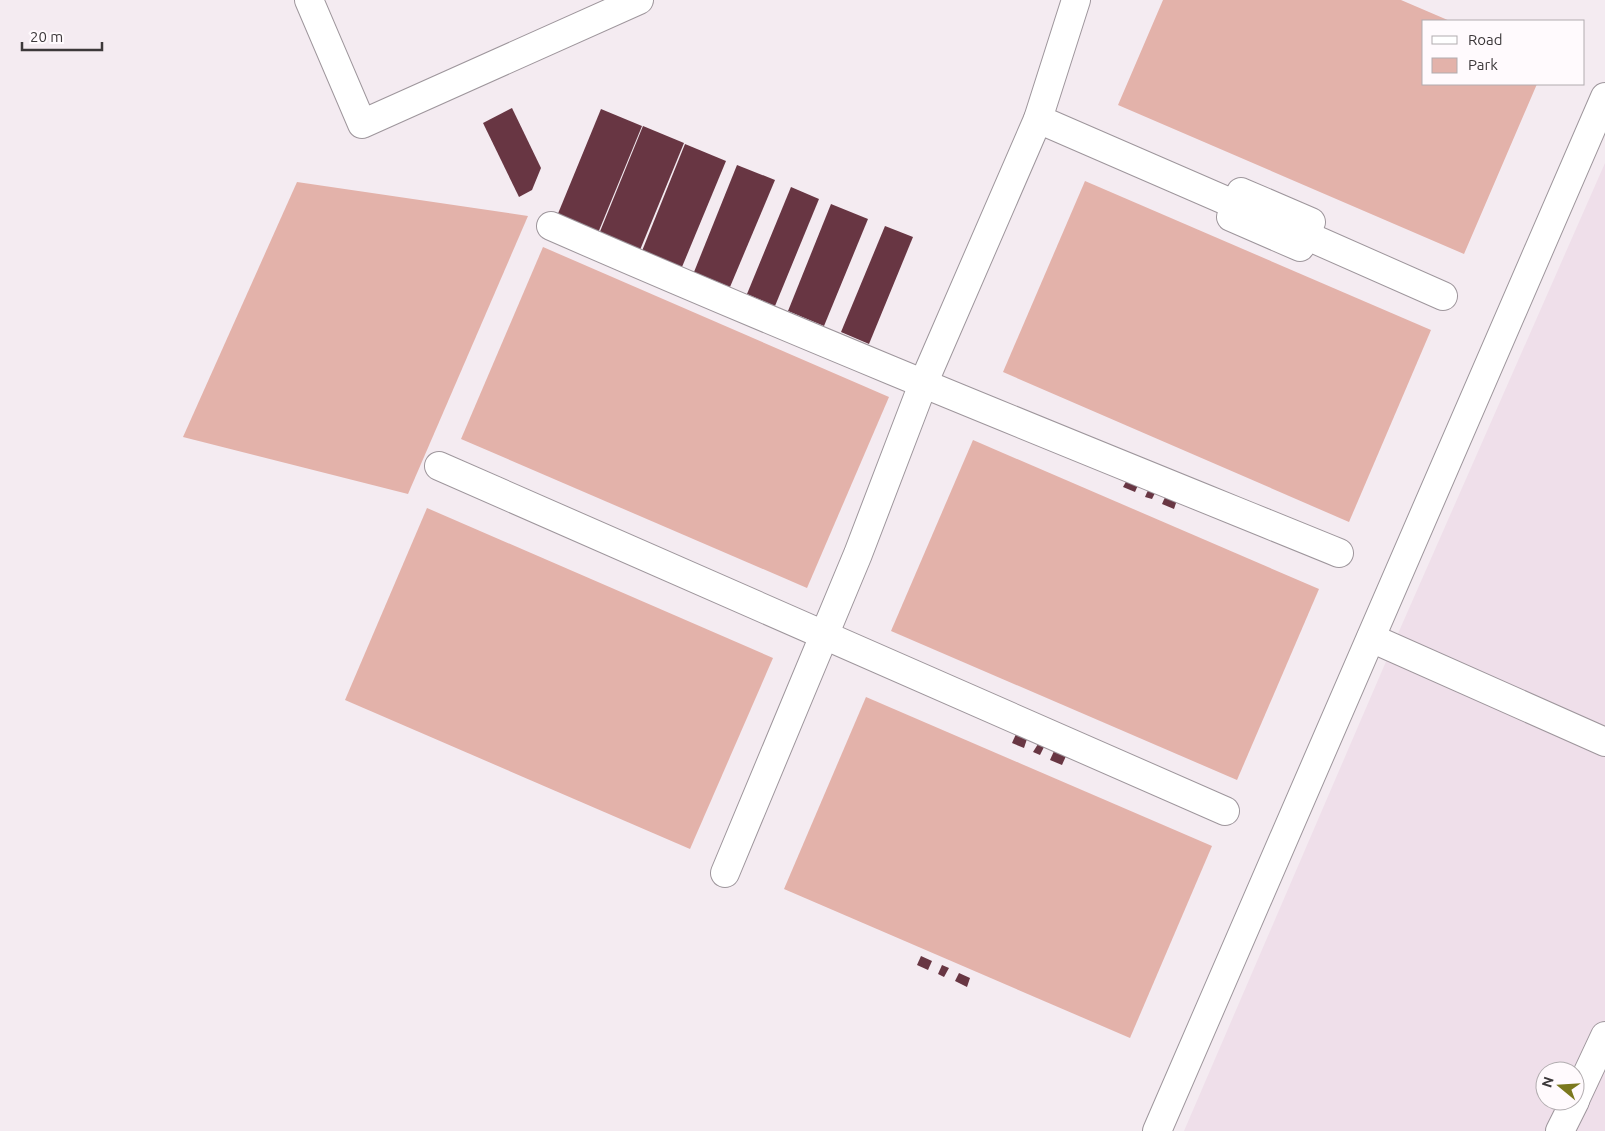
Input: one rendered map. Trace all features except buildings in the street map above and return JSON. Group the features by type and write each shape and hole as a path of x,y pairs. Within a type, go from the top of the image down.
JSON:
{"street":[{"path":"309,0 362,124 639,0"},
{"path":"725,873 858,554 923,384 1038,119 1076,0"},
{"path":"1157,1131 1605,97"},
{"path":"1038,119 1236,205 1231,217 1300,247 1305,236 1443,296"},
{"path":"551,226 688,286 923,384 1339,553"},
{"path":"439,466 1225,811"},
{"path":"1371,638 1605,742"},
{"path":"1585,1079 1605,1036"},
{"path":"1560,1131 1570,1111"}],"shaded area":[{"path":"1605,163 1605,1131 1184,1131 1400,629"}],"green space":[{"path":"1163,0 1401,0 1448,20 1422,20 1422,85 1537,85 1464,254 1118,105"},
{"path":"1085,181 1431,330 1349,522 1003,372"},
{"path":"297,182 528,216 408,494 183,437"},
{"path":"543,247 889,397 807,588 461,439"},
{"path":"973,440 1319,589 1237,780 891,631"},
{"path":"427,508 773,658 690,849 345,700"},
{"path":"866,697 1212,846 1130,1038 784,889"}]}
